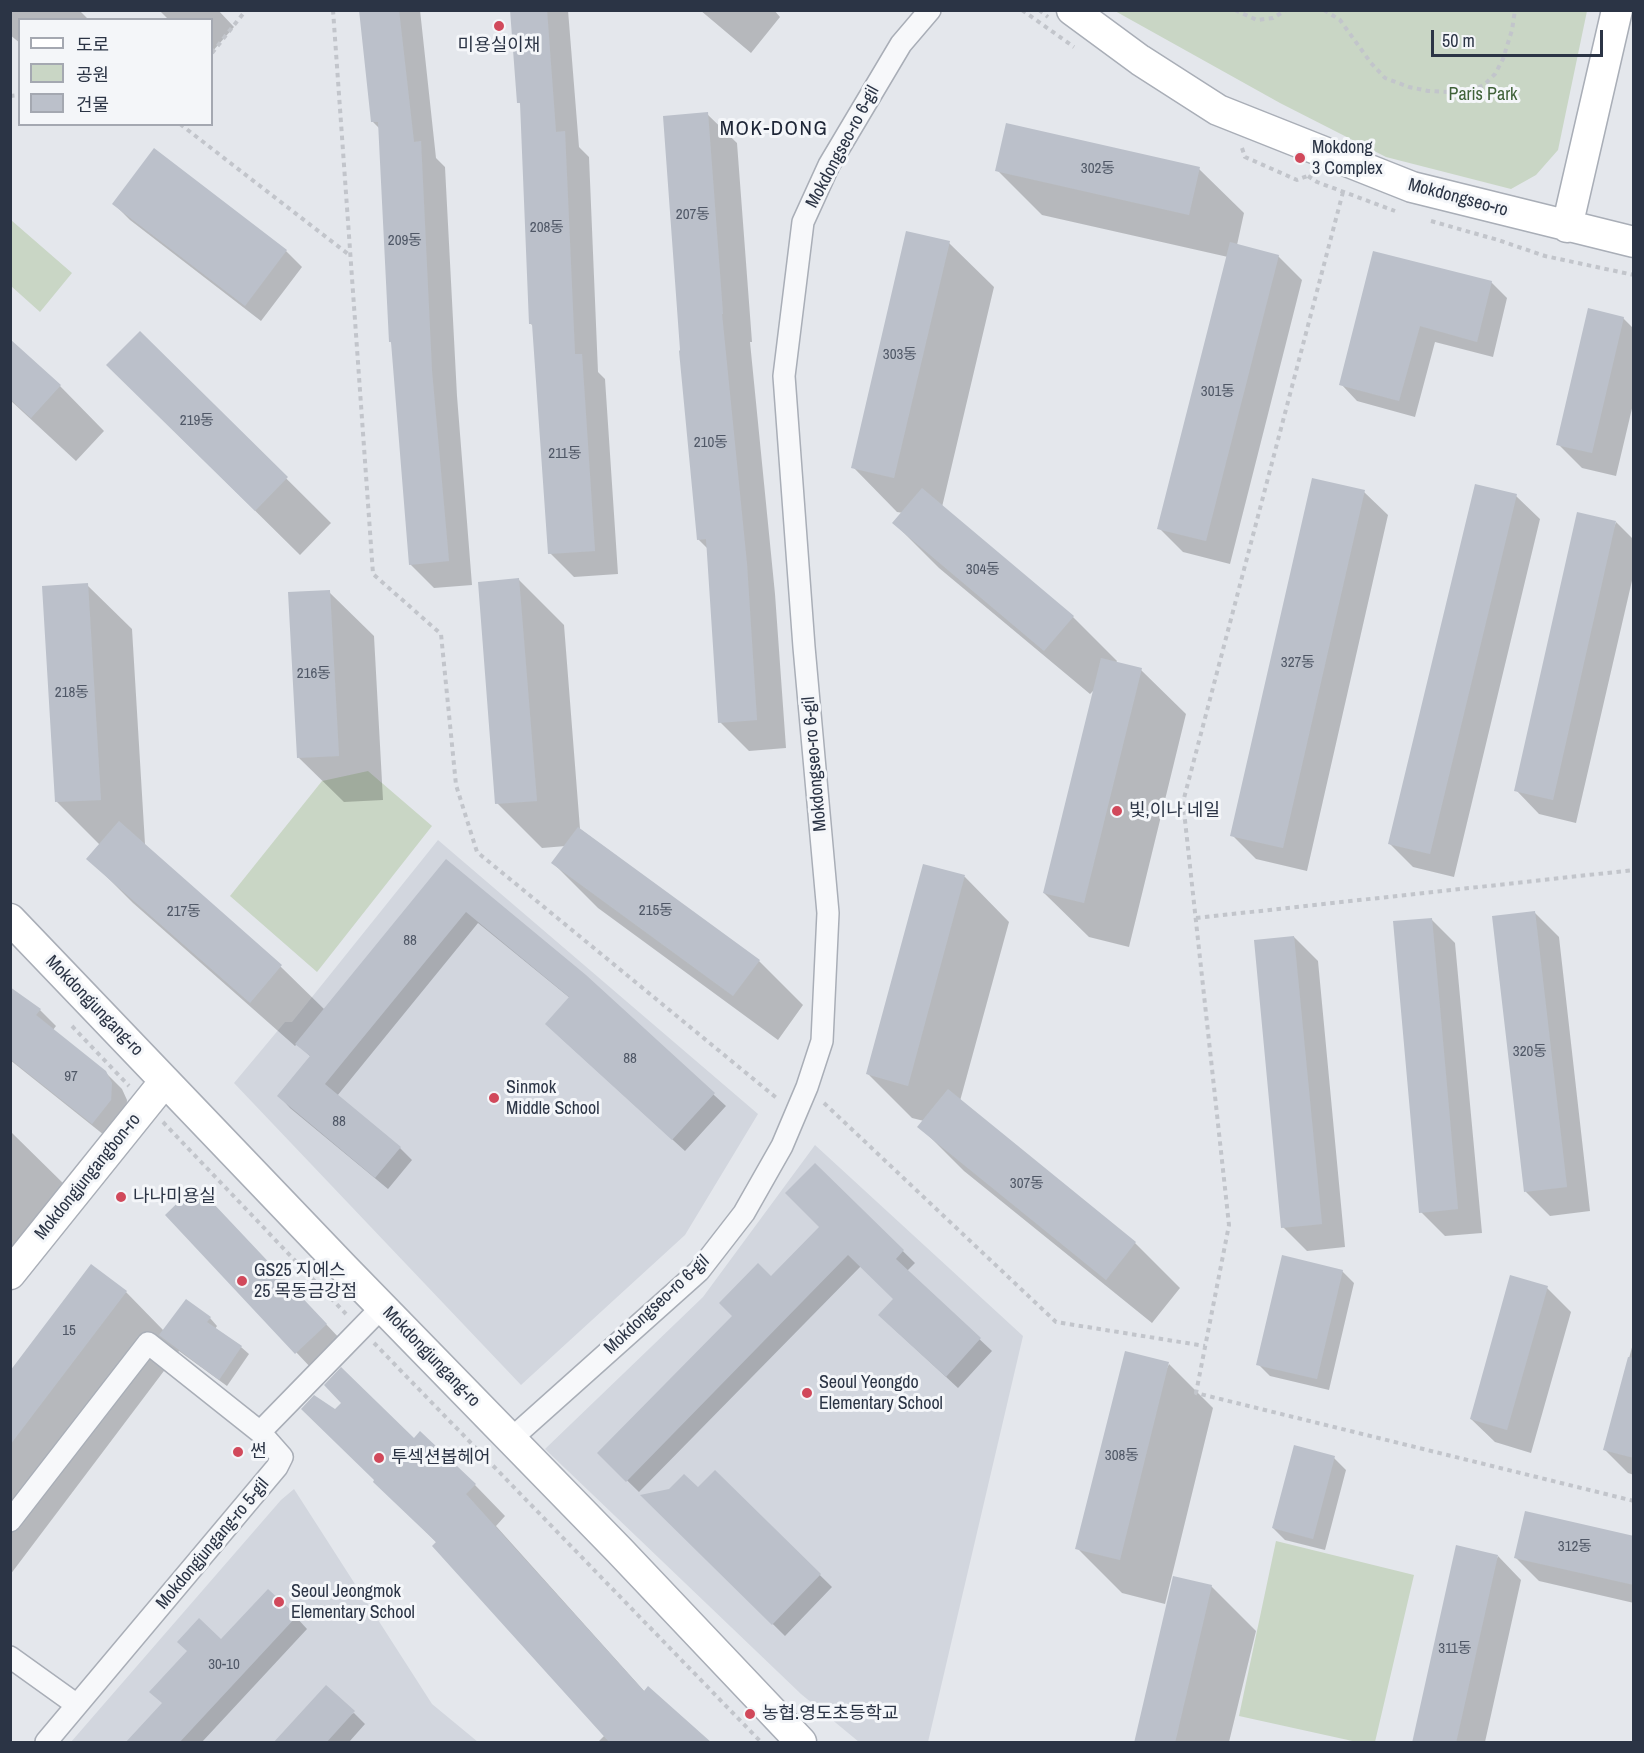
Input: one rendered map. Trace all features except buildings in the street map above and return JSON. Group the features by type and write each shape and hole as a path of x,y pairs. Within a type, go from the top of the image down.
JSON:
{"main road":[{"name":"Mokdongseo-ro","path":"1072,10 1140,60 1218,110 1412,187 1634,242"},
{"path":"1567,226 1617,10"},
{"name":"Mokdongjungang-ro","path":"14,931 165,1081 619,1550 801,1743"},
{"name":"Mokdongjungangbon-ro","path":"10,1274 165,1081"}],"street":[{"name":"Mokdongseo-ro 6-gil","path":"511,1439 699,1271 744,1213 782,1146 807,1087 822,1041 828,913 804,647 784,376 803,222 829,165 901,44 930,10"},
{"path":"10,1521 148,1343 260,1432 382,1307"},
{"name":"Mokdongjungang-ro 5-gil","path":"46,1743 277,1467 282,1457 260,1432"},
{"path":"10,1658 77,1705"}],"path":[{"path":"213,52 246,10"},
{"path":"333,10 373,574 441,634 456,786 477,852 796,1114"},
{"path":"1234,10 1257,20 1273,18 1286,10"},
{"path":"1328,11 1340,20 1371,63 1385,78 1428,91 1467,93 1484,85 1495,74 1503,59 1512,30 1515,10"},
{"path":"183,126 349,255"},
{"path":"1343,192 1183,802 1229,1226 1196,1393 1634,1501"},
{"path":"1196,918 1634,870"},
{"path":"65,1018 361,1329 761,1743"},
{"path":"807,1087 1056,1322 1205,1347"}],"shaded area":[{"name":"Sinmok Middle School","path":"438,840 758,1114 685,1235 521,1385 234,1083 285,1022 292,1022"},
{"name":"Seoul Yeongdo Elementary School","path":"815,1145 1023,1336 928,1742 859,1742 801,1694 545,1449 703,1297"},
{"name":"Seoul Jeongmok Elementary School","path":"294,1489 432,1704 478,1742 71,1742 281,1500"}],"green space":[{"name":"Paris Park","path":"1115,11 1587,11 1558,150 1536,175 1511,189 1386,157 1280,103"},
{"path":"11,220 72,273 40,312 11,286"},
{"path":"368,771 432,826 317,972 230,896 322,781"},
{"path":"1276,1541 1414,1575 1375,1742 1357,1742 1239,1716"}],"place":[{"name":"미용실이채","path":"499,26"},
{"name":"Mokdong 3 Complex","path":"1300,158"},
{"name":"빛,이나 네일","path":"1117,811"},
{"name":"Sinmok Middle School","path":"494,1098"},
{"name":"나나미용실","path":"121,1197"},
{"name":"GS25 지에스 25 목동금강점","path":"242,1281"},
{"name":"Seoul Yeongdo Elementary School","path":"807,1393"},
{"name":"썬","path":"238,1452"},
{"name":"투섹션봅헤어","path":"379,1458"},
{"name":"Seoul Jeongmok Elementary School","path":"279,1602"},
{"name":"농협.영도초등학교","path":"750,1714"}],"district":[{"name":"MOK-DONG","path":"774,129"}]}
